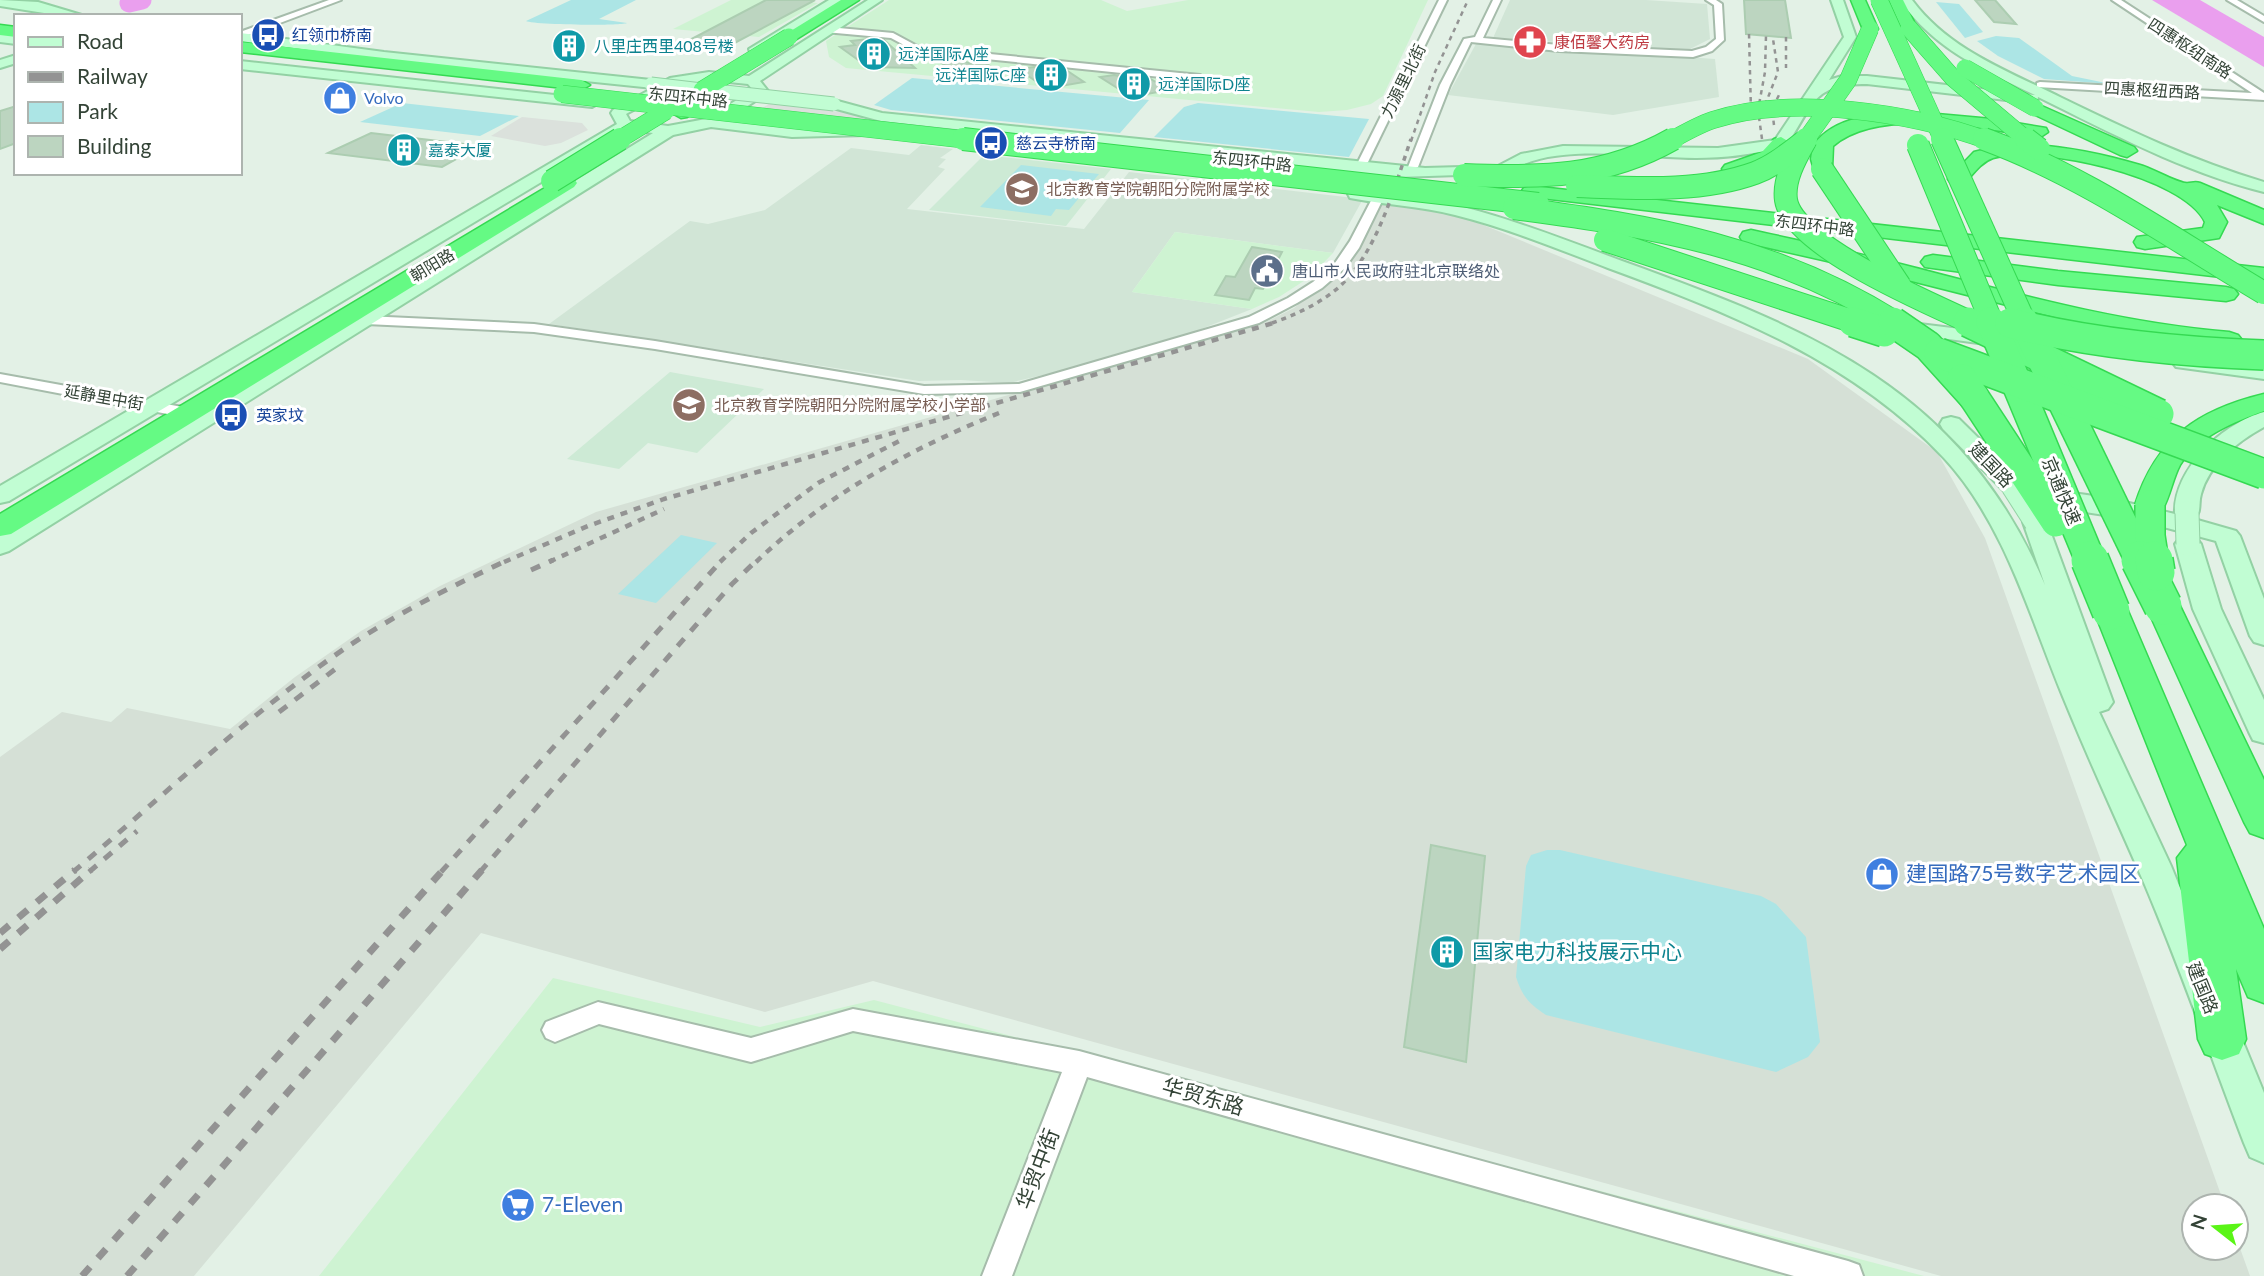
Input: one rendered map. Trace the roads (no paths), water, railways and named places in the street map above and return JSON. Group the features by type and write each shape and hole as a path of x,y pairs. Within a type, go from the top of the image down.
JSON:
{"highway":[{"name":"朝阳路","path":"795,37 852,0"},
{"name":"朝阳路","path":"0,527 182,412 559,182 672,118 709,85 862,0"},
{"name":"京通快速","path":"1858,0 1856,31 2111,611 2264,983"},
{"path":"1880,0 2030,335 2163,606 2264,822"},
{"path":"1896,0 1909,28 1923,48 1979,102 2120,209"},
{"path":"795,37 805,19"},
{"path":"795,37 835,25"},
{"path":"1909,28 1951,59 2035,108 2106,142 2264,208"},
{"path":"1856,31 1848,80 1805,141 1786,183 1786,202 1797,223 1824,246 1878,278 2153,412 2264,459"},
{"name":"东四环中路","path":"242,45 572,93 1140,149 1535,198 2264,275"},
{"path":"2035,108 2189,177 2264,218"},
{"path":"1425,176 1573,172 1633,160 1690,129 1723,117 1790,109 1829,110 1914,121 1997,144 2041,164 2264,295"},
{"path":"2111,611 1974,397 1822,169 1820,155 1825,142 1839,131 1881,121 1935,119 1993,123 2038,132 2264,200"},
{"path":"1140,149 1243,153 1425,176 1609,187 1694,183 1746,174 1773,165 1805,141"},
{"path":"1506,173 1635,181 1710,174 1747,166 1769,156 1781,143"},
{"path":"1140,149 1463,202 1554,213 1696,239 1757,257 1814,278 1870,304 1930,348 1974,397"},
{"path":"1882,224 2121,242 2161,241 2211,233 2216,222 2189,177 2096,159 2045,152 2004,151 1976,158 1958,179"},
{"path":"466,219 559,182"},
{"path":"520,225 559,182"},
{"path":"1535,198 1562,192 1882,224 2264,269"},
{"name":"东四环中路","path":"1535,198 1579,209 1920,252 2045,261 2264,287"},
{"path":"1463,202 1550,222 1873,328 2264,474"},
{"path":"1579,209 1722,235 2058,278 2264,295"},
{"path":"1751,237 1864,262 2039,308 2195,338 2264,341"},
{"path":"1878,278 1945,304 2015,324 2089,340 2163,350 2264,355"},
{"path":"2039,308 2146,358"},
{"path":"2163,606 2150,536 2150,505 2155,482 2182,441 2228,414 2264,402"},
{"name":"朝阳路","path":"0,516 182,412"},
{"path":"2184,791 2222,1039"}],"street":[{"path":"242,45 337,0"},
{"name":"朝阳路","path":"709,85 837,0"},
{"path":"619,115 711,123 835,25 876,0"},
{"name":"力源里北街","path":"1363,162 1444,0"},
{"path":"1478,40 1497,0"},
{"path":"1510,218 1493,203 1488,192 1492,178 1536,155 1581,150 1734,152 1762,149 1781,143 1856,31 1837,0"},
{"path":"1906,0 1930,32 1982,63 2064,104 2189,177 2264,193"},
{"path":"1906,0 1920,4 1949,36 1968,49 2040,85 2064,104"},
{"name":"四惠枢纽南路","path":"2116,0 2264,97"},
{"path":"2134,0 2178,28"},
{"path":"2231,0 2264,19"},
{"path":"0,2 38,6 71,14"},
{"path":"1425,176 1445,85 1468,39 1559,48 1693,54 1720,40 1714,2"},
{"path":"835,25 893,36 917,50 1200,78"},
{"name":"东四环中路","path":"242,45 675,81"},
{"name":"东四环中路","path":"433,61 651,84 757,86 842,99 888,113 970,122 1140,149 1168,147"},
{"name":"东四环中路","path":"242,65 421,86 619,115 802,127 872,125 1303,168 1425,176 1506,173"},
{"path":"1813,92 1842,79 1867,80 2028,98 2085,116"},
{"path":"572,93 613,80"},
{"path":"675,81 709,85"},
{"name":"朝阳路","path":"0,546 182,412 619,115 675,81"},
{"name":"东四环中路","path":"709,85 834,104 881,117 1282,159 1363,162 1425,176 1510,218"},
{"name":"四惠枢纽西路","path":"2040,85 2264,97"},
{"name":"东四环中路","path":"421,86 572,93 619,115"},
{"name":"朝阳路","path":"0,496 182,412 366,320 520,225 672,118"},
{"path":"941,124 970,122 989,129"},
{"name":"东四环中路","path":"711,123 792,132 867,132 1117,160 1434,204 1485,218 1723,299"},
{"path":"1100,142 1140,149"},
{"name":"东四环中路","path":"1282,159 1303,168"},
{"path":"2189,177 2264,187"},
{"path":"366,320 534,328 655,345 924,390 1020,388 1254,320 1288,303 1323,279 1347,256 1378,197"},
{"name":"建国路","path":"1510,218 1723,299 1754,306 1862,360 1943,416 2013,486 2036,522 2160,882 2264,1143"},
{"path":"1690,305 1723,299 1796,338 1885,393 1951,447 1991,502 2020,562 2160,882"},
{"path":"1754,306 1877,325 2264,373"},
{"name":"延静里中街","path":"0,378 182,412"},
{"path":"2264,419 2249,425 2214,453 2190,490 2187,513 2188,544 2207,609 2264,732"},
{"path":"1991,502 2032,498 2091,502 2162,517 2227,536 2264,636"},
{"name":"华贸东路","path":"555,1030 598,1013 751,1050 853,1020 1079,1063 1847,1276"},
{"name":"华贸中街","path":"997,1276 1079,1063"}],"waterway":[{"path":"129,3 142,0"}],"railway":[{"path":"1411,141 1435,72 1468,0"},
{"path":"1749,34 1751,111"},
{"path":"1762,139 1758,110 1765,72 1766,35"},
{"path":"1786,37 1786,68"},
{"path":"1765,105 1778,72 1773,39"},
{"path":"1774,125 1772,109 1779,95"},
{"path":"1272,323 1323,299 1352,273 1364,256 1383,218 1411,139"},
{"path":"504,562 588,526 664,499 1277,322"},
{"path":"756,562 811,516 870,476 933,442 999,413"},
{"path":"721,561 751,533 818,483 903,439"},
{"path":"549,562 664,509"},
{"path":"73,872 308,674 404,612 508,560"},
{"path":"531,570 553,560"},
{"path":"480,872 732,584 757,560"},
{"path":"441,872 721,561"},
{"path":"279,712 338,667"},
{"path":"89,872 137,831"},
{"path":"0,933 75,870"},
{"path":"0,949 91,870"},
{"path":"82,1276 443,870"},
{"path":"127,1276 482,870"}],"place":[{"name":"红领巾桥南","path":"268,35"},
{"name":"康佰馨大药房","path":"1530,42"},
{"name":"八里庄西里408号楼","path":"569,46"},
{"name":"远洋国际A座","path":"874,54"},
{"name":"远洋国际C座","path":"1051,75"},
{"name":"远洋国际D座","path":"1134,84"},
{"name":"Volvo","path":"340,98"},
{"name":"慈云寺桥南","path":"991,143"},
{"name":"嘉泰大厦","path":"404,150"},
{"name":"北京教育学院朝阳分院附属学校","path":"1022,189"},
{"name":"唐山市人民政府驻北京联络处","path":"1267,271"},
{"name":"北京教育学院朝阳分院附属学校小学部","path":"689,405"},
{"name":"英家坟","path":"231,415"},
{"name":"建国路75号数字艺术园区","path":"1882,874"},
{"name":"国家电力科技展示中心","path":"1447,952"},
{"name":"7-Eleven","path":"518,1205"}]}
